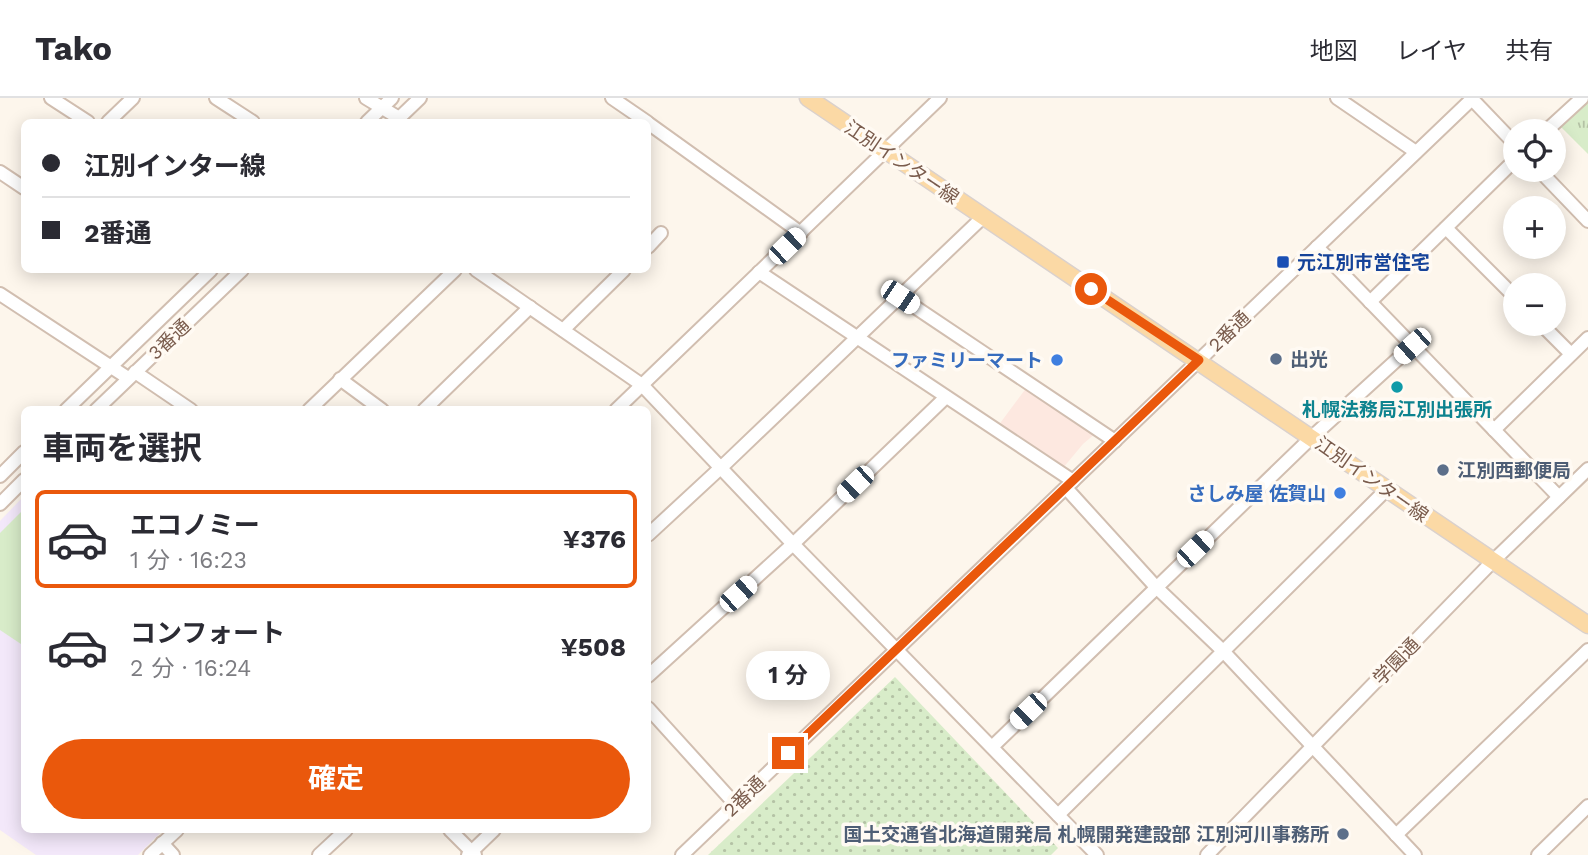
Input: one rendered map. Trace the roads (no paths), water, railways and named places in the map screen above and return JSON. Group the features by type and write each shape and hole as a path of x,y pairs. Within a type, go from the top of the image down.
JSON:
{"main road":[{"name":"江別インター線","path":"808,98 1588,625"}],"street":[{"path":"51,98 83,119"},
{"path":"111,119 133,98"},
{"path":"216,98 248,119"},
{"path":"366,98 387,103 396,119"},
{"path":"398,119 420,98"},
{"path":"612,98 641,119"},
{"path":"620,406 940,98"},
{"path":"1337,98 1416,152"},
{"path":"1472,98 1503,131"},
{"name":"2番通","path":"682,855 1472,98"},
{"path":"1559,119 1582,98"},
{"path":"370,119 387,103"},
{"path":"651,126 801,233"},
{"path":"0,172 21,186"},
{"path":"1370,302 1503,172"},
{"path":"1550,182 1588,222"},
{"path":"651,532 983,217"},
{"path":"1446,228 1503,285"},
{"path":"651,244 661,233"},
{"path":"1317,247 1559,497"},
{"path":"759,272 946,397 1069,485 1156,587 1223,651 1415,855"},
{"name":"3番通","path":"70,406 208,273"},
{"name":"3番通","path":"100,406 239,273"},
{"path":"313,406 452,273"},
{"path":"480,273 642,384 793,544 1097,855"},
{"path":"563,330 621,273"},
{"path":"0,294 110,366 132,375 184,406"},
{"path":"900,297 1115,441"},
{"path":"428,406 530,307"},
{"path":"1553,336 1571,354"},
{"path":"1494,430 1588,338"},
{"path":"992,747 1312,437 1412,346"},
{"path":"341,379 377,406"},
{"path":"651,673 793,544 946,397"},
{"path":"0,477 21,455"},
{"name":"学園通","path":"1207,855 1492,562 1588,469"},
{"path":"0,504 21,483"},
{"path":"1058,815 1387,489"},
{"path":"1396,835 1588,650"},
{"path":"651,711 735,804"},
{"path":"1538,855 1588,806"},
{"path":"150,855 174,833"},
{"path":"319,855 343,833"},
{"path":"453,833 472,854 491,833"},
{"path":"162,843 173,855"}],"place":[{"name":"元江別市営住宅","path":"1283,262"},
{"name":"出光","path":"1276,359"},
{"name":"ファミリーマート","path":"1057,360"},
{"name":"札幌法務局江別出張所","path":"1397,387"},
{"name":"江別西郵便局","path":"1443,470"},
{"name":"さしみ屋 佐賀山","path":"1340,493"},
{"name":"国土交通省北海道開発局 札幌開発建設部 江別河川事務所","path":"1343,834"}]}
